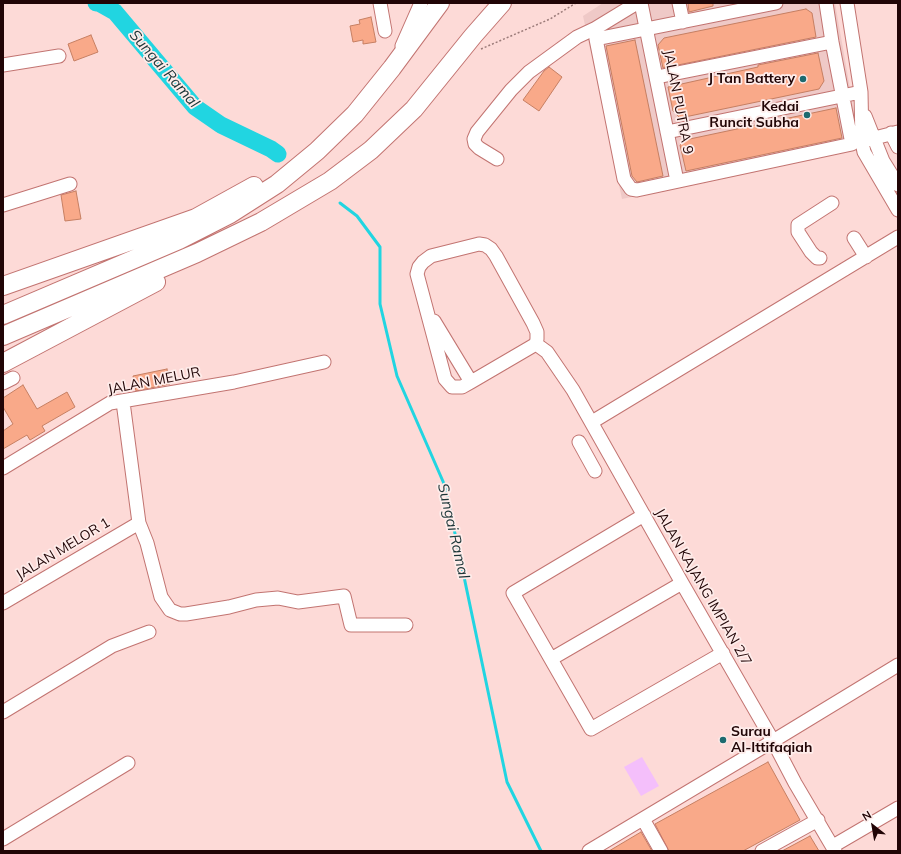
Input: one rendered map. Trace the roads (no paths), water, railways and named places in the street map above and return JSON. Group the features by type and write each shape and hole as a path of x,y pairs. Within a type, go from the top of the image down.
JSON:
{"highway":[{"path":"3,315 179,240 230,214 276,184 317,151 354,114 392,68 440,3"},
{"path":"3,336 184,258 262,222 330,181 371,150 414,109 472,36 502,3"},
{"path":"3,286 196,218 265,180 354,114"},
{"path":"6,375 52,336 163,278 184,258"}],"street":[{"path":"380,3 385,31"},
{"path":"392,68 420,3"},
{"path":"596,33 637,3"},
{"name":"JALAN PUTRA 9","path":"641,3 677,181"},
{"path":"679,3 683,22"},
{"path":"497,159 475,144 474,139 477,132 511,90 529,72 577,37 596,33 647,29 776,3"},
{"path":"826,3 843,97 864,138 883,161 898,185"},
{"path":"847,3 862,92 864,152 898,210"},
{"path":"596,33 624,179 631,189 637,190 896,130 898,147"},
{"path":"657,77 832,42"},
{"path":"3,65 59,56"},
{"path":"667,132 862,92"},
{"path":"3,205 70,184"},
{"path":"820,258 816,258 811,252 798,232 798,225 832,203"},
{"path":"854,238 866,257"},
{"path":"592,422 898,238"},
{"path":"479,244 485,244 496,256 533,323 537,332 536,344 462,387 452,387 445,379 417,274 419,267 431,256 479,244"},
{"path":"427,309 471,382"},
{"name":"JALAN KAJANG IMPIAN 2/7","path":"536,344 547,352 573,390 592,422 682,584 723,653 795,783 834,849"},
{"name":"JALAN MELUR","path":"3,468 110,403 124,402 234,382 324,362"},
{"path":"124,402 139,523 148,543 161,597 167,606 175,613 186,614 229,607 256,600 278,598 298,602 344,596 351,625 406,624"},
{"path":"579,442 596,471"},
{"path":"587,457 606,447"},
{"path":"644,515 513,593 551,660 591,729 723,653"},
{"name":"JALAN MELOR 1","path":"3,603 139,523"},
{"path":"551,660 682,584"},
{"path":"3,712 112,646 149,632"},
{"path":"589,851 898,665"},
{"path":"3,839 128,763"},
{"path":"834,849 898,808"},
{"path":"643,819 661,851"},
{"path":"762,851 818,820"}],"waterway":[{"name":"Sungai Ramal","path":"96,3 99,3 115,12 195,107 221,125 271,149 278,154"},
{"name":"Sungai Ramal","path":"340,203 357,216 380,247 380,304 397,376 445,486 507,782 541,851"}],"place":[{"name":"J Tan Battery","path":"803,79"},
{"name":"Kedai Runcit Subha","path":"807,115"},
{"name":"Surau Al-Ittifaqiah","path":"723,740"}]}
